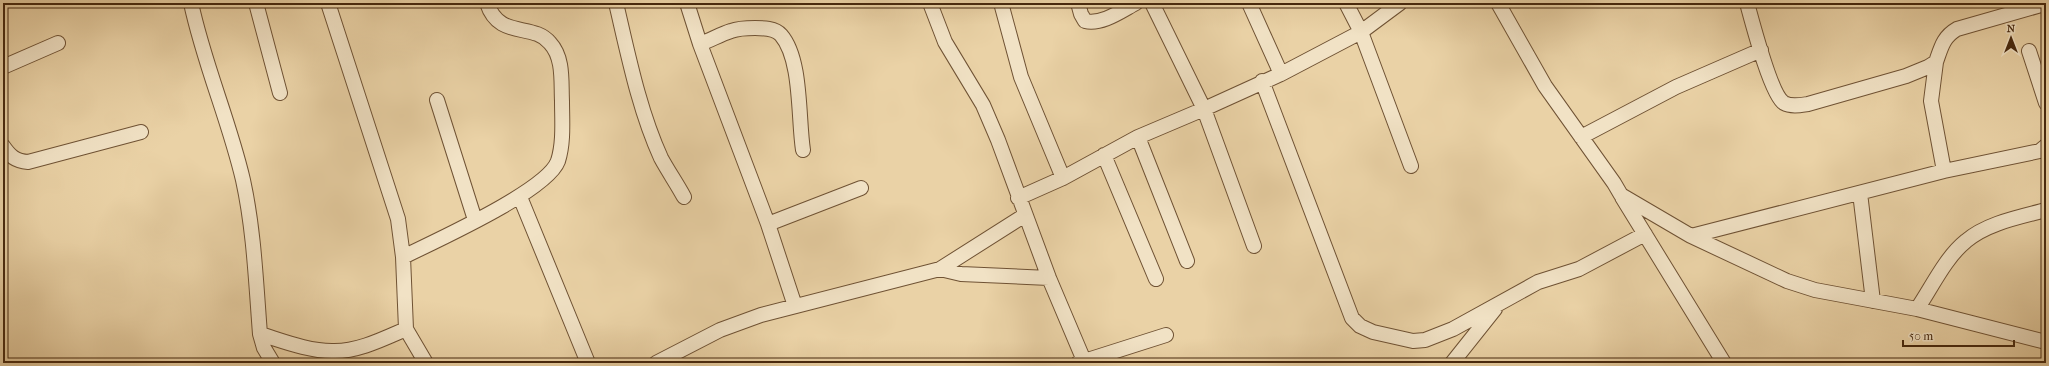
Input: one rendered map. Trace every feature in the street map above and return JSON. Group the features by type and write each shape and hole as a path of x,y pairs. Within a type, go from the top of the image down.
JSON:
{"street":[{"path":"191,3 200,42 242,178 247,202 260,334 264,348 273,363"},
{"path":"256,3 280,93"},
{"path":"328,3 398,219 403,257 406,329 426,363"},
{"path":"403,257 520,197 552,172 558,162 561,149 562,127 561,70 558,56 550,42 542,36 510,28 502,23 492,13 487,3"},
{"path":"616,3 631,68 654,140 662,159 684,197"},
{"path":"687,3 700,44 768,224 795,306"},
{"path":"930,3 945,42 983,104 998,140 1024,215 1083,362 1166,335"},
{"path":"1001,3 1021,77 1062,178"},
{"path":"1078,3 1085,21 1093,22 1114,15 1136,3"},
{"path":"1152,3 1204,109 1254,246"},
{"path":"1249,3 1281,74"},
{"path":"1346,3 1361,32 1411,166"},
{"path":"1018,198 1062,178 1138,137 1204,109 1262,81 1281,74 1361,32 1400,3"},
{"path":"1498,3 1545,86 1621,195 1724,363"},
{"path":"1747,3 1771,81 1780,100 1785,104 1808,104 1906,76 1936,62"},
{"path":"1944,171 1931,101 1936,62 1944,40 1948,34 1957,28 2041,6 2040,3"},
{"path":"700,44 732,31 744,28 774,30 781,34 791,55 795,69 799,96 800,128 804,150"},
{"path":"3,67 58,43"},
{"path":"1581,137 1676,87 1761,50"},
{"path":"2029,51 2046,103"},
{"path":"1262,81 1345,301 1352,318 1360,326 1394,337 1425,340 1442,334 1538,282 1579,269 1645,234"},
{"path":"437,100 475,220"},
{"path":"3,146 12,157 19,161 28,162 141,132"},
{"path":"1138,137 1187,261"},
{"path":"1691,236 1944,171 2040,151 2046,146"},
{"path":"1104,155 1156,278"},
{"path":"768,224 861,188"},
{"path":"1860,193 1873,301"},
{"path":"1621,195 1691,236 1787,281 1815,290 1917,309 2046,342"},
{"path":"520,197 588,363"},
{"path":"1917,309 1955,251 1966,240 1982,231 2016,218 2046,210"},
{"path":"656,363 720,330 761,314 940,269 1024,215"},
{"path":"940,269 961,274 1049,278"},
{"path":"1452,363 1497,305"},
{"path":"260,334 312,350 333,352 348,350 380,340 406,329"}]}
